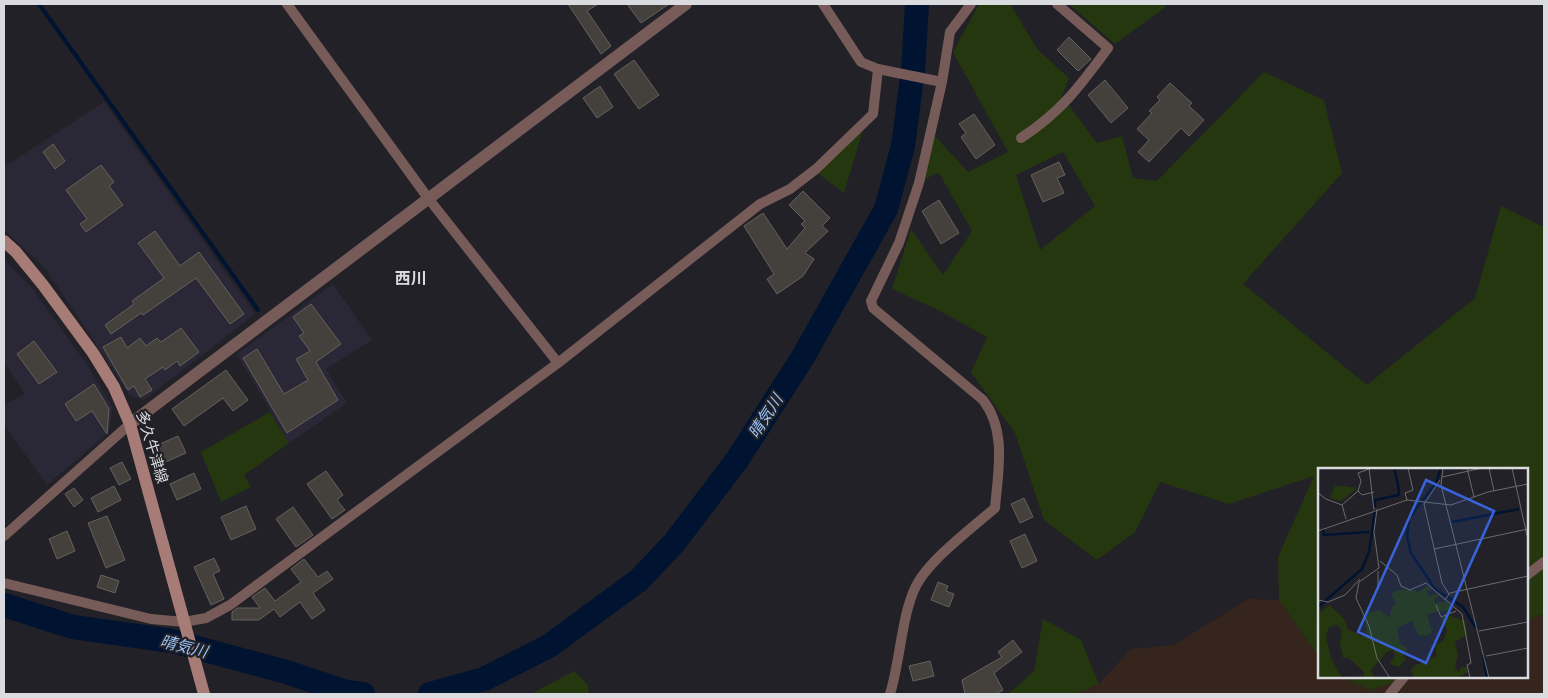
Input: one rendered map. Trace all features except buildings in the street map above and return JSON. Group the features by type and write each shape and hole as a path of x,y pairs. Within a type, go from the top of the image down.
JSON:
{"main road":[{"name":"多久牛津線","path":"4,241 32,272 93,353 114,387 130,424 203,690"}],"street":[{"path":"287,4 428,198 558,363"},
{"path":"4,536 130,424 686,4"},
{"path":"823,4 861,62 878,69 942,82"},
{"path":"890,694 916,586 948,549 995,508 1000,447 992,411 983,400 873,308 871,301 899,243 910,213 942,82 950,32 971,4"},
{"path":"1021,138 1049,120 1078,89 1108,48 1057,4"},
{"path":"4,583 151,620 184,622 206,618 230,605 558,363 760,204 790,189 816,169 873,114 878,69"},
{"path":"1528,573 1544,562"},
{"path":"1390,694 1403,678"}],"shaded area":[{"path":"104,102 255,314 144,400 130,396 45,268 4,230 4,167"},
{"path":"4,260 32,288 86,363 113,408 109,432 47,485 4,425 4,405 25,394 4,361"},
{"path":"333,284 372,340 326,369 347,403 289,443 237,354"},
{"path":"1248,599 1279,600 1318,656 1318,678 1344,678 1370,690 1409,678 1528,678 1528,620 1541,614 1544,618 1544,694 1075,694 1099,684 1131,649 1174,645"}],"green space":[{"path":"979,4 1010,4 1038,50 1069,78 1062,96 1097,143 1122,136 1133,178 1157,181 1264,72 1324,100 1342,173 1243,284 1367,385 1475,298 1501,206 1544,227 1544,618 1540,614 1528,620 1528,468 1318,468 1318,656 1279,600 1278,557 1314,476 1229,504 1160,482 1135,532 1097,560 1044,520 1015,433 971,372 987,337 938,310 892,289 911,229 943,275 972,231 939,173 924,179 933,134 968,172 1008,152 953,52","holes":["1063,152 1095,206 1040,250 1016,175"]},
{"path":"1069,4 1167,4 1115,44"},
{"path":"868,113 844,193 812,169"},
{"path":"270,412 289,443 244,475 251,487 221,502 201,452"},
{"path":"1043,619 1081,640 1099,684 1075,694 1008,694 1034,671"},
{"path":"574,671 588,685 589,694 531,694"},
{"path":"1344,678 1409,678 1370,690"}],"waterway":[{"path":"39,4 258,310"},
{"name":"晴気川","path":"430,694 484,679 549,646 639,580 674,543 737,460 803,357 886,209 903,146 913,70 917,4"},
{"name":"晴気川","path":"4,605 73,627 172,641 286,672 346,692 363,694"}],"district":[{"name":"西川","path":"411,278"}]}
